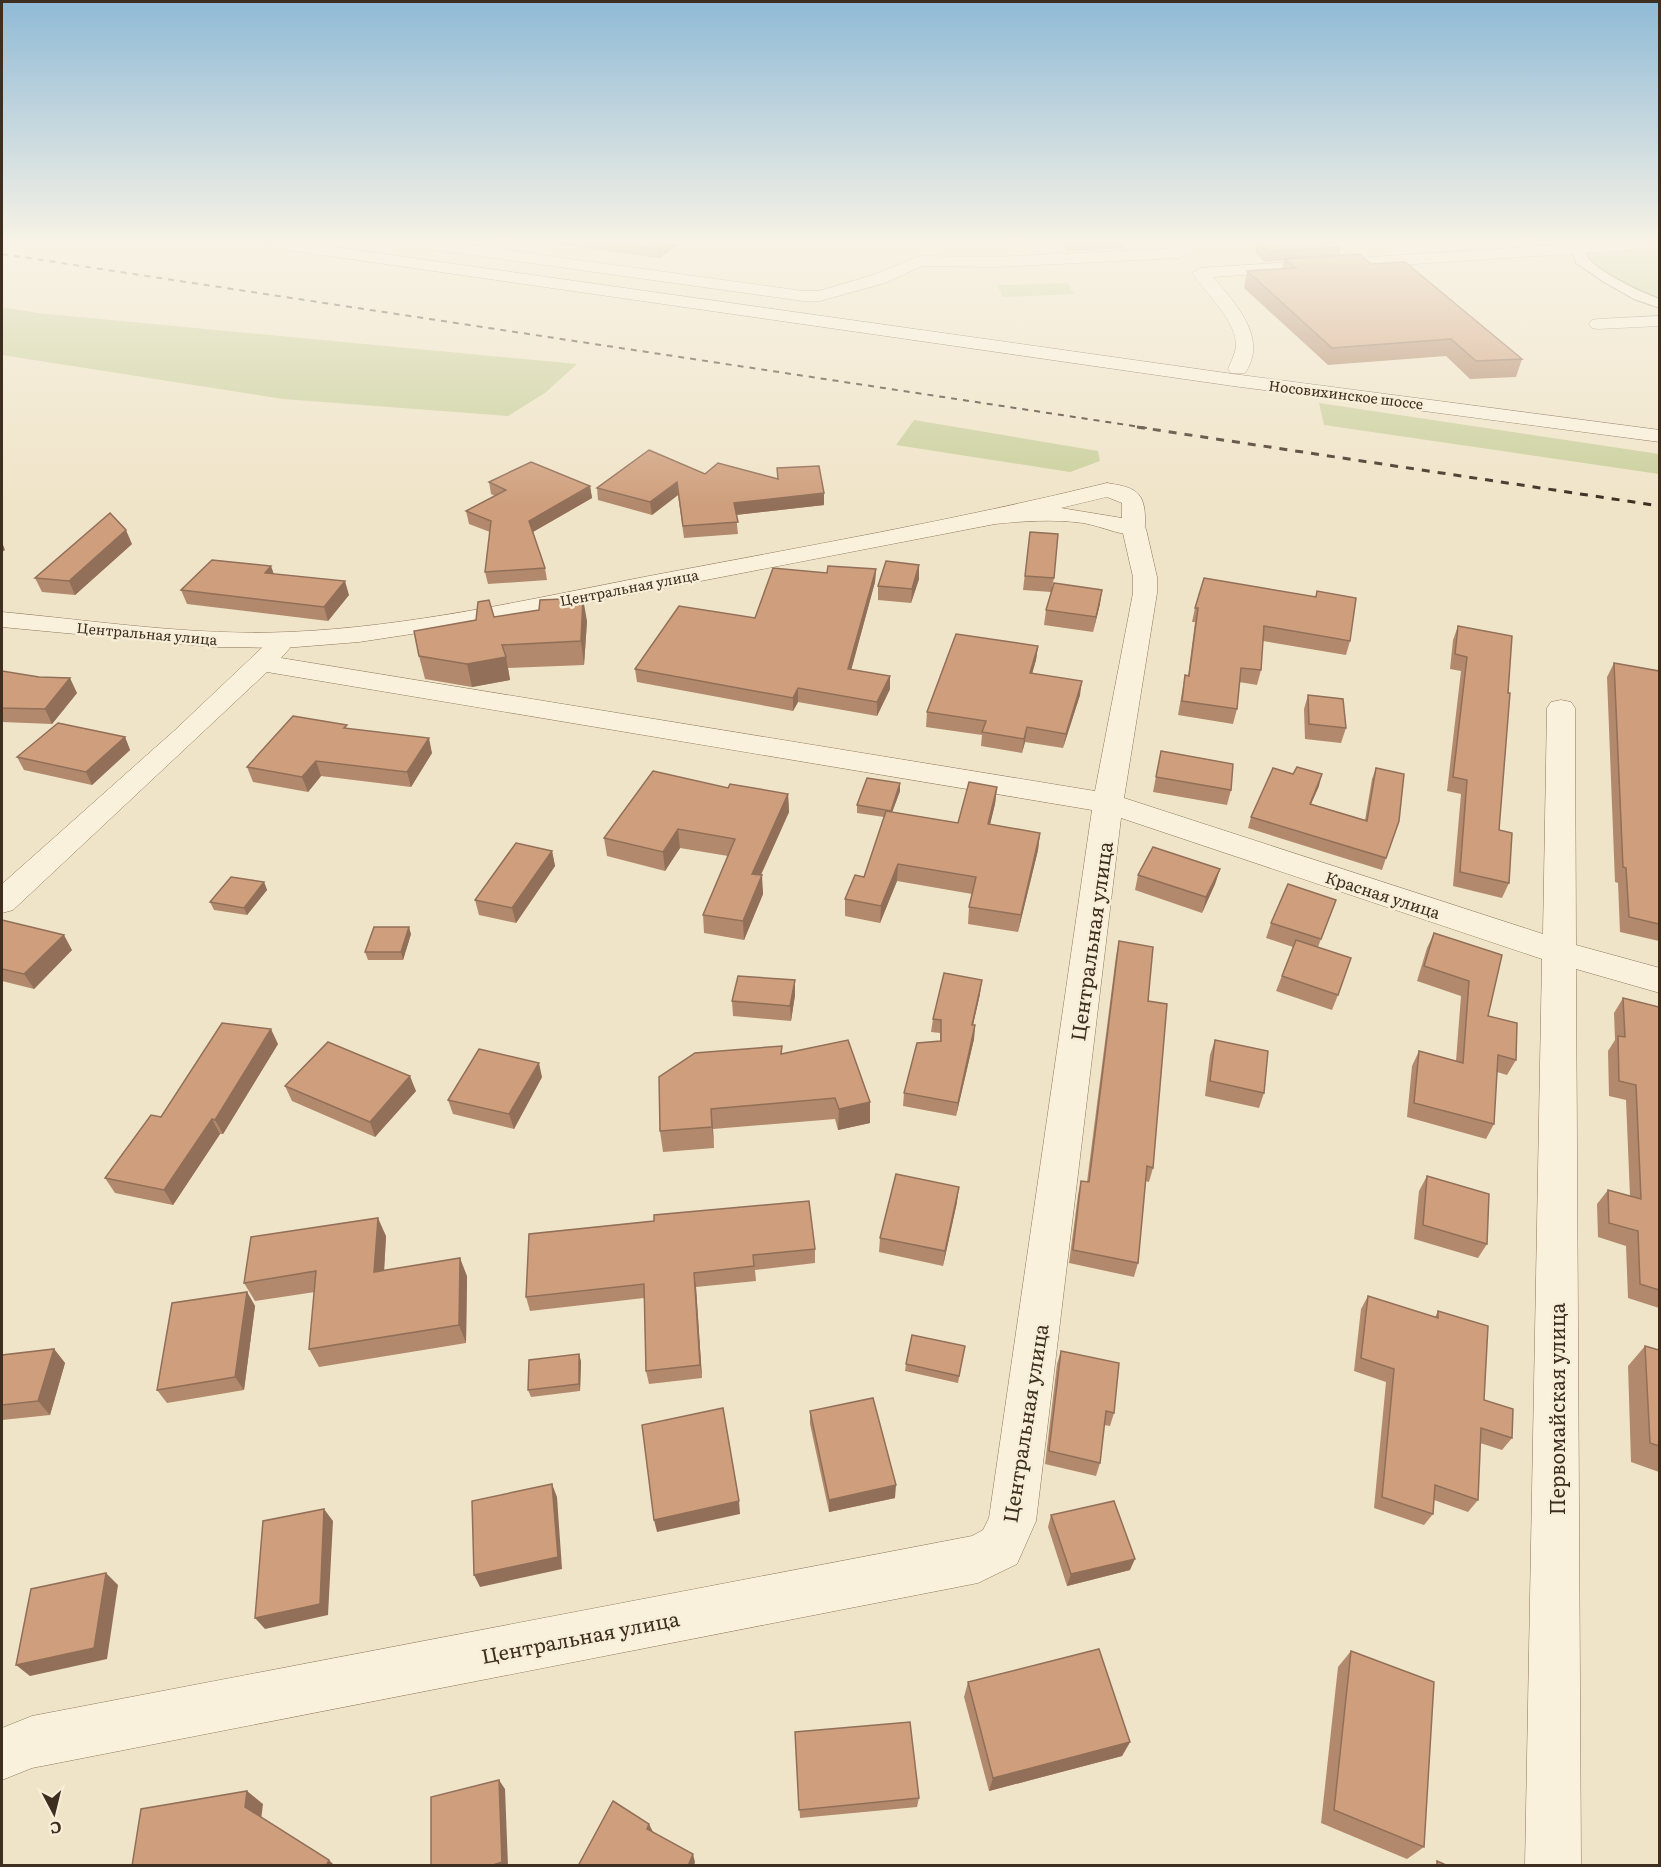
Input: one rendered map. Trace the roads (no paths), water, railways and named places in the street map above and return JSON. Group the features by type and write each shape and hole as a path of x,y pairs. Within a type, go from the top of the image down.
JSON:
{"street":[{"name":"Носовихинское шоссе","path":"909,330 1236,375"},
{"name":"Носовихинское шоссе","path":"939,330 1659,436"},
{"path":"1236,375 1245,345 1241,330"},
{"name":"Центральная улица","path":"2,620 227,640 285,640 418,627 995,517 1107,490 1119,492 1133,500 1134,529 1143,561 1145,593 1108,803 1012,1521 1000,1547 978,1559 32,1742 2,1754"},
{"path":"995,517 1030,513 1074,515 1113,521 1134,529"},
{"path":"2,902 185,736 285,640"},
{"name":"Красная улица","path":"261,663 1108,803 1560,952 1659,981"},
{"name":"Первомайская улица","path":"1553,1866 1561,708"}],"railway":[{"path":"503,330 1147,428"},
{"path":"1137,427 1660,506"}]}
